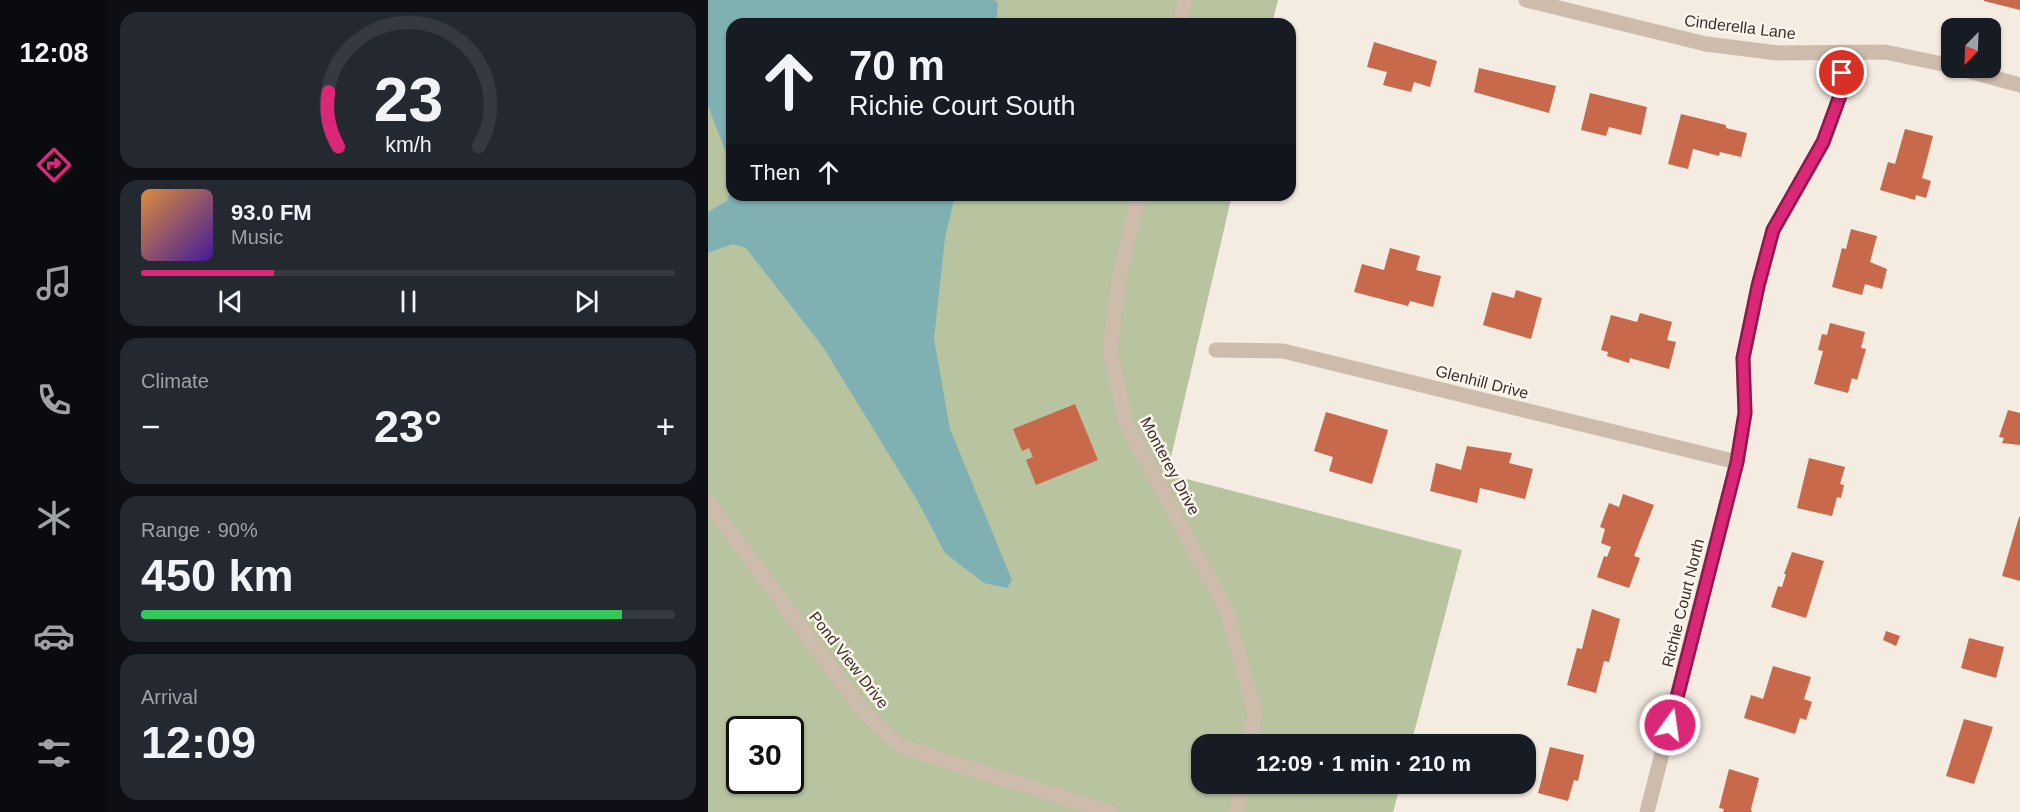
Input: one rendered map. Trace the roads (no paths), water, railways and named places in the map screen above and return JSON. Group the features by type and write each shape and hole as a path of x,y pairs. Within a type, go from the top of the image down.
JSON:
{"street":[{"path":"1180,18 1185,0"},
{"name":"Cinderella Lane","path":"1526,0 1563,4 1706,44 1778,53 1886,52 1941,64"},
{"path":"1737,462 1745,413 1743,358 1758,286 1773,230 1823,142 1841,93 1844,53"},
{"path":"1994,78 2020,85"},
{"name":"Monterey Drive","path":"1138,201 1119,278 1110,351 1126,423 1227,611 1255,713 1251,734"},
{"name":"Glenhill Drive","path":"1216,350 1283,351 1737,462"},
{"name":"Richie Court North","path":"1647,812 1737,462"},
{"name":"Pond View Drive","path":"708,502 864,712 902,747 1110,812"},
{"path":"1236,812 1240,794"}],"water":[{"path":"708,0 994,0 998,3 997,18 726,18 726,152 708,106"},
{"path":"727,201 954,201 945,238 934,339 950,429 1012,580 1007,588 984,583 945,553 917,500 823,347 746,248 733,244 708,253 708,212"}]}
